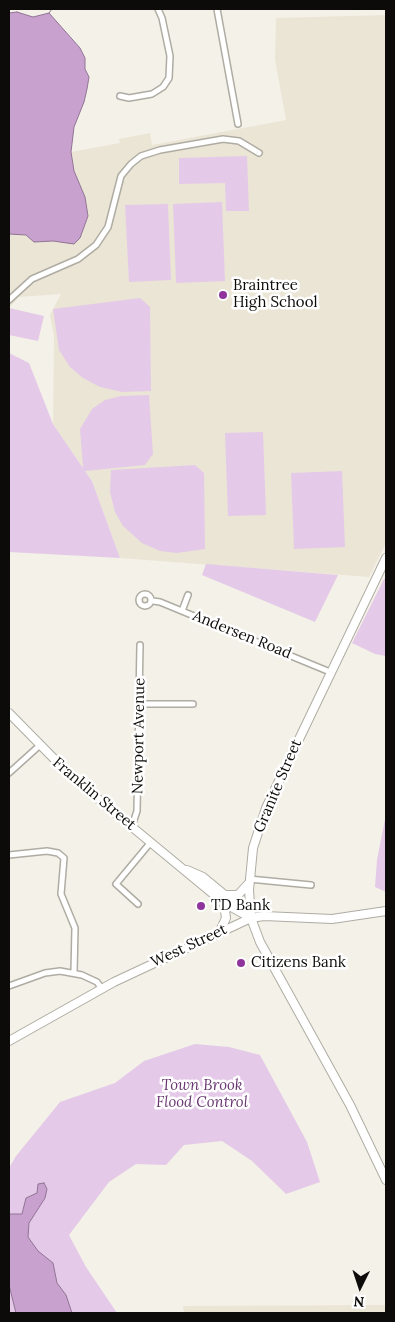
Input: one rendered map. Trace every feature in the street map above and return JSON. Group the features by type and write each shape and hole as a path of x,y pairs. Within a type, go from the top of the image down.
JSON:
{"main road":[{"name":"Granite Street","path":"386,558 261,820 252,853 249,881 251,918 263,947 350,1106 386,1180"},
{"name":"Franklin Street","path":"9,713 39,746 74,779 185,869 199,874 224,899 251,918"},
{"path":"218,932 226,918 224,899 240,895 249,881"},
{"name":"West Street","path":"9,1041 102,989 218,932 251,918 264,916 332,919 386,911"}],"street":[{"path":"120,96 129,98 152,94 163,87 169,78 170,56 163,22 158,9"},
{"path":"216,9 238,124"},
{"path":"9,300 32,279 78,259 96,245 108,227 121,176 138,158 160,150 223,139 239,141 259,153"},
{"path":"182,611 188,595"},
{"name":"Andersen Road","path":"152,601 182,611 330,672"},
{"name":"Newport Avenue","path":"132,826 137,811 140,645"},
{"path":"139,704 193,704"},
{"path":"9,773 39,746"},
{"path":"138,904 116,884 151,842"},
{"path":"9,854 47,851 58,853 64,858 61,894 74,928 74,972"},
{"path":"249,881 311,885"},
{"path":"9,986 45,972 60,971 74,972 94,981 102,989"}],"shaded area":[{"path":"17,12 33,17 49,13 80,48 85,58 85,69 89,77 84,102 74,127 71,152 74,171 85,197 88,216 80,238 74,244 53,241 34,242 26,235 9,234 9,13"},
{"name":"Braintree High School","path":"386,15 386,543 369,577 120,558 92,481 53,424 54,336 50,315 61,294 19,297 9,308 9,234 20,233 38,242 53,241 63,243 80,238 88,216 86,203 74,171 71,152 120,143 119,139 150,133 152,145 286,120 275,60 276,18"},
{"path":"44,1183 47,1189 45,1198 29,1223 28,1237 38,1251 53,1263 57,1283 66,1295 72,1313 16,1313 9,1285 9,1214 22,1214 26,1198 37,1193 38,1184"},
{"path":"386,1305 386,1313 184,1313 183,1306"}],"green space":[{"path":"247,156 249,211 226,211 225,183 179,184 179,158"},
{"path":"222,202 225,281 176,283 173,204"},
{"path":"168,204 171,280 129,282 125,205"},
{"path":"140,298 150,307 151,391 122,392 100,387 83,378 70,367 59,350 53,309"},
{"path":"9,308 44,316 38,341 9,335"},
{"path":"9,353 29,363 53,424 83,468 80,429 92,409 105,400 121,396 149,395 153,454 145,465 85,471 92,481 120,558 9,552"},
{"path":"263,432 266,515 228,516 225,433"},
{"path":"195,465 204,473 205,549 177,553 160,551 142,543 123,526 115,512 110,492 111,470"},
{"path":"342,471 345,547 294,549 291,473"},
{"path":"206,564 338,575 315,622 202,575"},
{"path":"384,579 386,579 386,656 375,654 352,643"},
{"path":"386,814 386,892 375,887 377,860"},
{"name":"Town Brook Flood Control","path":"195,1044 229,1047 260,1055 307,1142 320,1182 286,1194 252,1161 222,1141 184,1145 166,1165 136,1164 109,1182 69,1235 86,1267 117,1313 9,1313 9,1168 16,1156 60,1102 115,1083 144,1061"}],"waterway":[{"path":"49,13 52,9"}],"place":[{"name":"Braintree High School","path":"223,295"},
{"name":"TD Bank","path":"201,906"},
{"name":"Citizens Bank","path":"241,963"}]}
